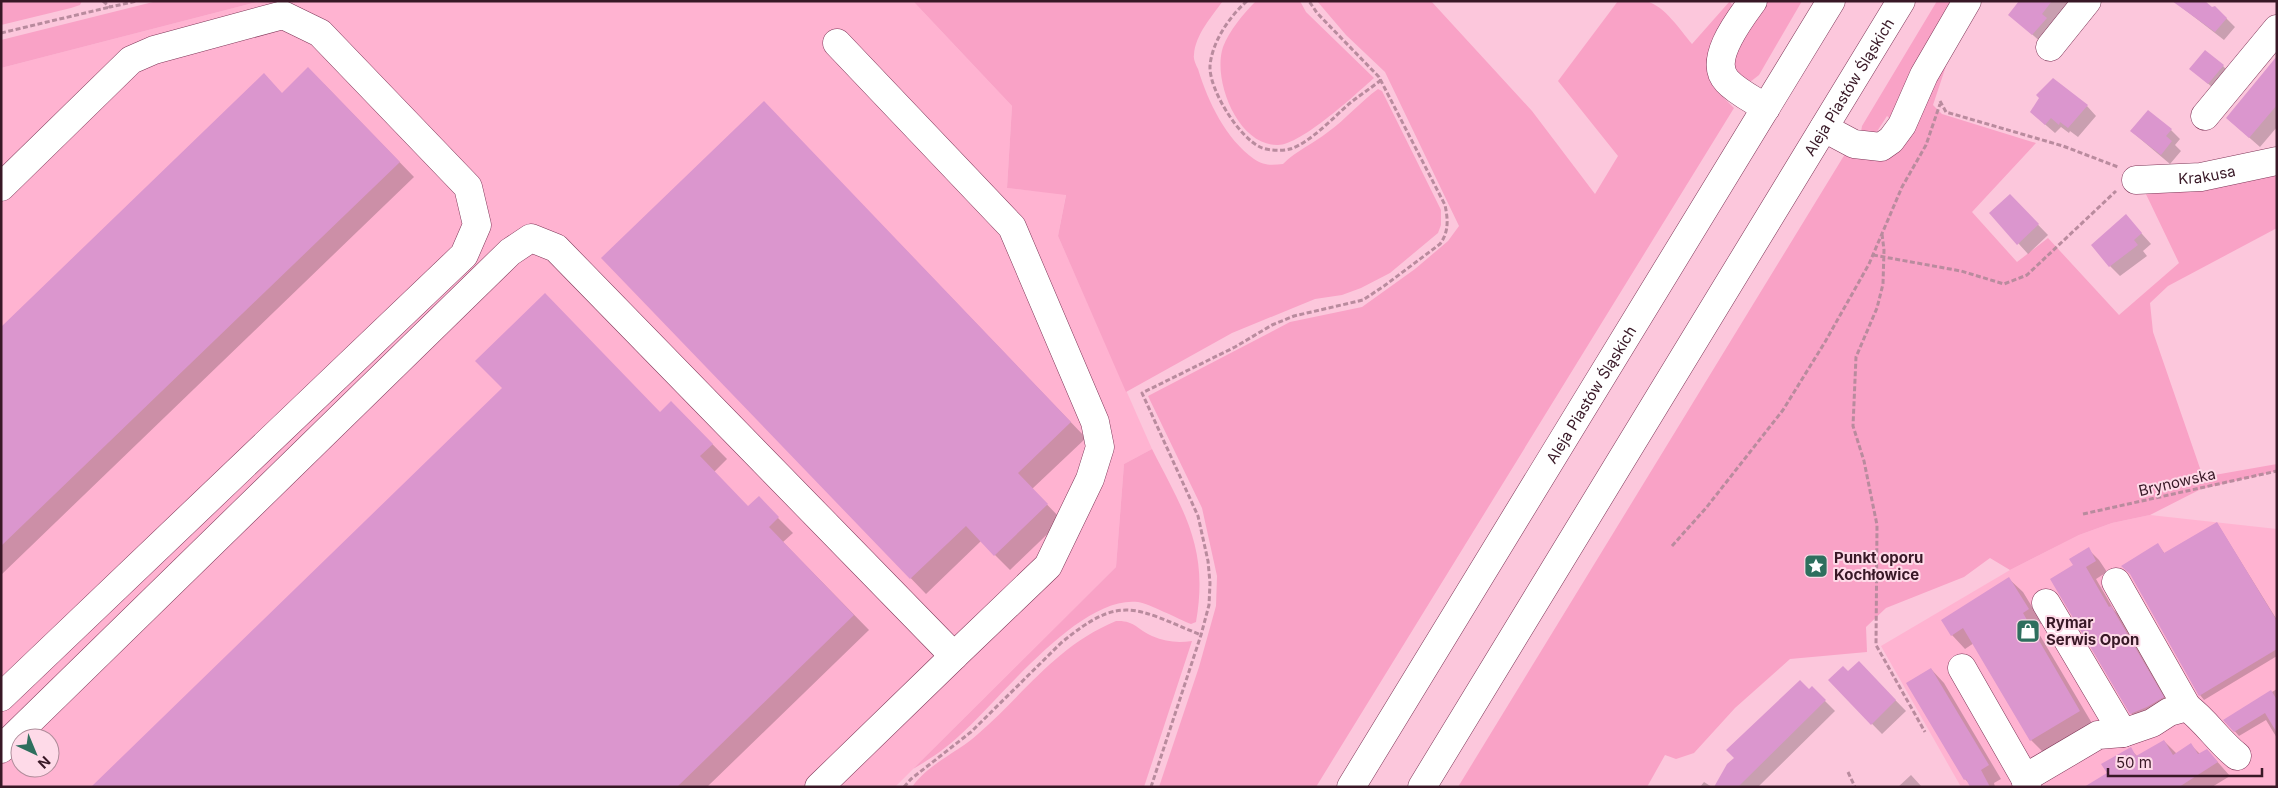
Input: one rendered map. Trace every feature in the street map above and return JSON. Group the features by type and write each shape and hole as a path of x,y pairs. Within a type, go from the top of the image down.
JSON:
{"main road":[{"path":"1753,1 1735,27 1721,57 1721,70 1726,80 1766,108"},
{"name":"Aleja Piastów Śląskich","path":"1351,787 1831,1"},
{"name":"Aleja Piastów Śląskich","path":"1422,787 1901,1"},
{"path":"1824,128 1854,144 1881,146 1891,140 1902,125 1924,75 1967,1"},
{"path":"2050,47 2087,1"},
{"path":"1,187 132,60 154,50 283,15 320,33 468,187 476,225 464,255 1,697"},
{"path":"2205,116 2277,29"},
{"path":"819,787 1048,566 1090,479 1100,447 1095,422 1012,227 837,43"},
{"name":"Krakusa","path":"2136,180 2201,177 2277,160"},
{"path":"1,749 503,259 531,238 556,248 954,656"},
{"path":"2116,582 2187,706 2198,715 2224,746 2237,756"},
{"path":"2046,603 2123,733"},
{"path":"1962,668 2026,783 2098,734 2123,733 2152,723 2169,712 2187,706"}],"path":[{"path":"103,1 110,7"},
{"path":"1,33 137,1"},
{"path":"1247,1 1224,28 1212,54 1210,68 1220,100 1230,117 1252,142 1262,148 1291,149 1326,127 1349,104 1381,80"},
{"path":"1151,787 1201,635 1209,605 1210,583 1208,561 1198,516 1142,393 1287,319 1315,310 1363,300 1440,244 1445,237 1448,218 1445,205 1381,80 1317,13 1309,1"},
{"path":"1672,546 1706,508 1783,410 1825,342 1873,255 1902,187 1926,145 1941,98"},
{"path":"1873,255 1961,271 2004,284 2027,275 2116,190 2136,180 2128,170 2063,146 1946,112 1940,103"},
{"path":"1882,234 1884,257 1883,284 1877,308 1856,357 1853,426 1864,461 1877,525 1876,645 1925,732"},
{"name":"Brynowska","path":"2083,514 2277,471"},
{"path":"904,787 921,770 970,732 1061,643 1079,628 1107,612 1126,609 1143,611 1201,635"},
{"path":"1848,772 1855,787"}],"shaded area":[{"path":"1,1 82,1 80,5 71,8 1,25"},
{"path":"157,1 261,1 1,68 1,40"},
{"path":"261,1 913,1 1012,106 1007,188 1066,194 1058,236 1152,449 1124,464 1116,567 895,787 1,787 1,68"},
{"path":"913,1 1223,1 1209,19 1197,40 1194,58 1207,94 1219,119 1244,151 1261,163 1283,164 1335,127 1378,89 1382,91 1441,210 1441,225 1438,233 1390,273 1361,288 1342,295 1315,299 1232,333 1126,392 1058,236 1066,195 1007,188 1012,106"},
{"path":"1256,1 1300,1 1306,12 1374,78 1314,128 1288,143 1278,145 1264,142 1251,135 1240,123 1231,109 1221,76 1223,47 1237,22"},
{"path":"1317,1 1431,1 1532,111 1595,194 1618,156 1558,81 1618,1 1646,1 1660,8 1672,19 1692,44 1730,1 1735,11 1712,81 1719,93 1734,108 1316,787 1159,787 1199,667 1216,606 1217,576 1202,508 1148,396 1290,322 1362,307 1415,269 1448,241 1459,226 1385,72 1346,35"},
{"path":"1762,1 1802,1 1759,75 1745,86 1734,80 1732,53"},
{"path":"1937,1 1962,1 1894,122 1887,116 1876,133 1861,132 1862,126"},
{"path":"1939,65 1946,66 1933,105 1942,114 2036,143 1972,212 2017,262 2048,238 2119,315 2179,263 2144,190 2277,169 2277,228 2168,286 2150,303 2153,332 2203,477 2277,464 2277,471 2201,489 2150,515 2112,523 2079,535 2010,570 1990,558 1964,577 1886,608 1866,627 1867,652 1790,659 1735,708 1694,753 1676,759 1665,755 1647,787 1458,787 1845,154 1875,160 1886,157"},
{"path":"1152,449 1191,531 1199,573 1196,622 1191,624 1138,602 1115,604 1091,615 1066,632 1042,653 954,740 937,754 913,769 1116,567 1124,464"},
{"path":"2150,515 2277,529 2277,785 2267,787 1961,787 1881,646 2010,570 2079,535 2112,523"},
{"path":"1116,621 1131,623 1162,640 1192,641 1144,787 912,787 927,771 978,734 1058,657 1095,631"}],"building":[{"path":"2019,1 2052,1 2042,14 2047,18 2032,35 2008,15"},
{"path":"2172,1 2205,1 2212,7 2215,6 2227,18 2215,32"},
{"path":"2205,50 2224,65 2208,84 2189,69"},
{"path":"2277,56 2277,105 2249,138 2226,118"},
{"path":"308,67 400,162 1,546 1,327 264,73 282,93"},
{"path":"2053,78 2088,105 2068,128 2060,122 2059,125 2051,118 2045,125 2030,112 2039,98 2036,95"},
{"path":"764,101 1071,422 1018,473 1048,504 994,556 966,526 910,579 601,258"},
{"path":"2148,110 2172,129 2166,136 2172,141 2161,155 2130,131"},
{"path":"2010,194 2039,224 2017,245 1989,213"},
{"path":"2126,214 2142,233 2134,240 2138,245 2109,267 2091,245"},
{"path":"545,293 660,412 671,401 713,444 700,456 748,506 759,496 779,517 769,527 854,615 677,787 91,787 502,388 475,361"},
{"path":"2217,522 2277,621 2277,649 2199,696 2130,574 2121,566 2158,543 2164,553"},
{"path":"2089,547 2096,561 2086,567 2164,697 2130,714 2050,579 2073,565 2069,559"},
{"path":"2009,577 2029,609 2023,613 2080,711 2030,741 1963,628 1951,636 1941,620"},
{"path":"1859,661 1896,700 1871,725 1828,680 1843,666 1848,671"},
{"path":"1931,668 1989,765 1981,770 1990,787 1970,787 1966,779 1964,780 1906,683"},
{"path":"1800,680 1809,689 1812,686 1826,700 1738,787 1714,787 1727,764 1734,758 1726,750"},
{"path":"2271,690 2277,700 2277,733 2265,713 2234,732 2223,720"},
{"path":"2164,740 2173,755 2191,743 2198,754 2207,749 2218,762 2179,787 2084,787 2107,773 2101,764 2131,747 2136,756"}],"place":[{"name":"Punkt oporu Kochłowice","path":"1816,566"},
{"name":"Rymar Serwis Opon","path":"2028,631"}]}
